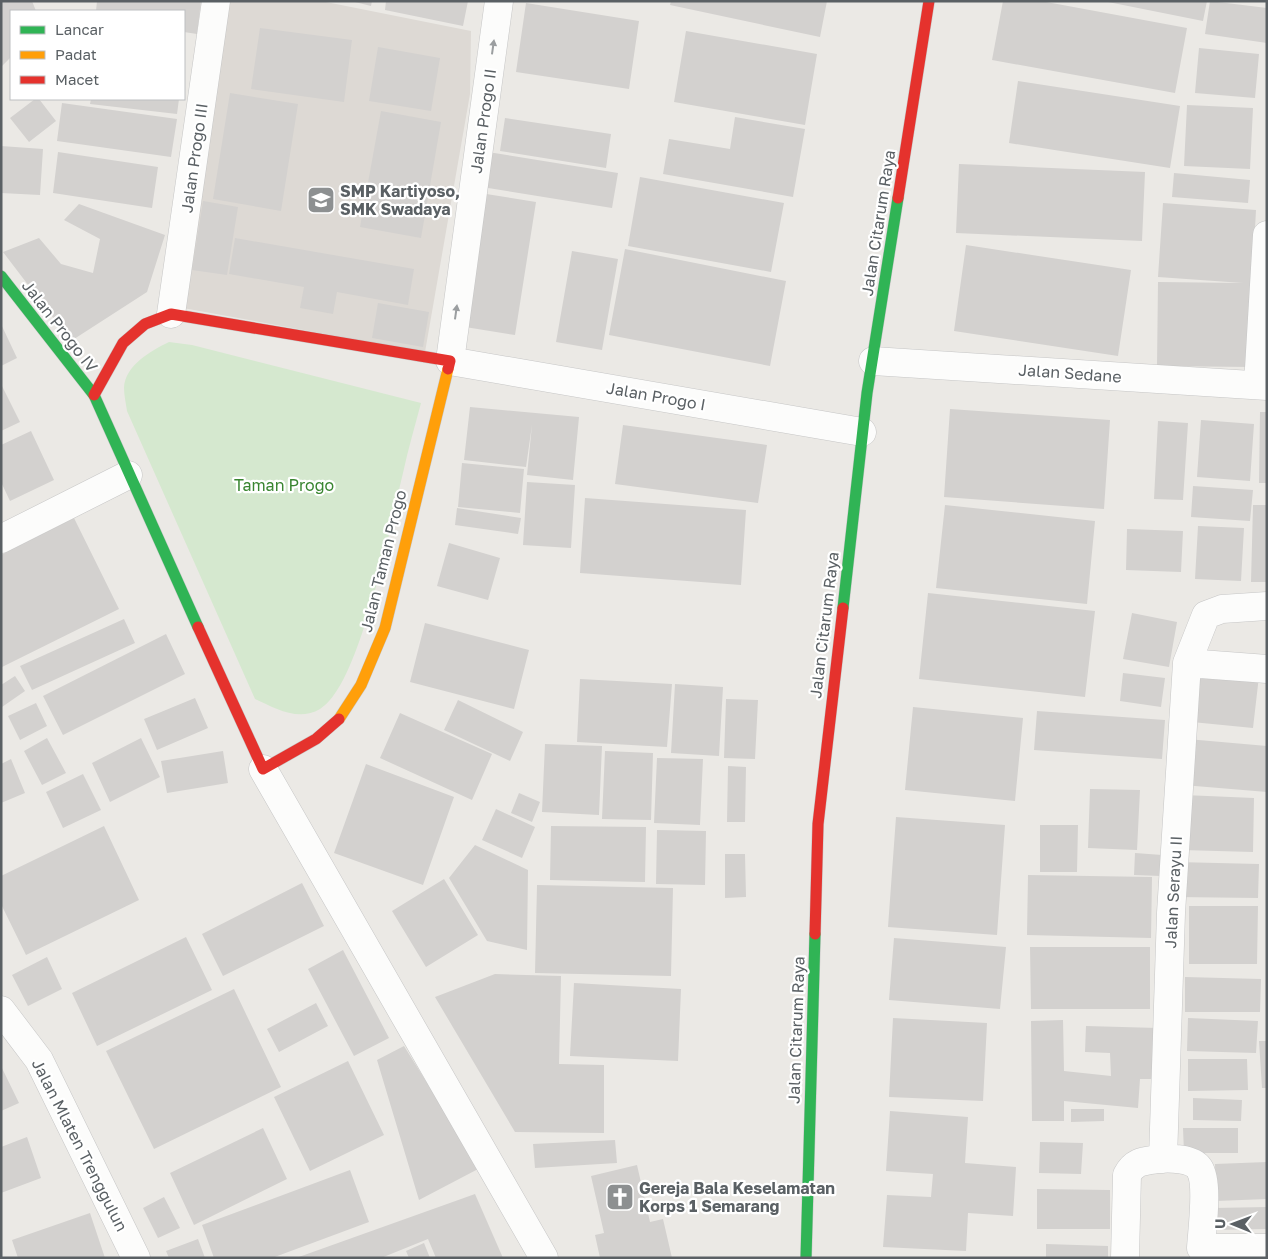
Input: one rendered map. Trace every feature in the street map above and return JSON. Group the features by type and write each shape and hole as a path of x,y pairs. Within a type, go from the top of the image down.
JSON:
{"street":[{"name":"Jalan Progo III","path":"171,314 216,1"},
{"name":"Jalan Progo II","path":"450,361 499,1"},
{"name":"Jalan Citarum Raya","path":"806,1258 818,824 862,432 929,1"},
{"path":"1263,385 1267,235"},
{"name":"Jalan Progo IV","path":"1,276 94,395"},
{"path":"450,361 171,314 145,324 123,343 94,395 128,475 263,769 544,1258"},
{"name":"Jalan Progo I","path":"450,361 862,432"},
{"name":"Jalan Taman Progo","path":"263,769 317,738 343,715 368,670 385,628 450,361"},
{"name":"Jalan Sedane","path":"874,361 1263,385"},
{"path":"1,539 128,475"},
{"name":"Jalan Serayu II","path":"1163,1159 1171,913 1187,663 1206,615 1213,611 1267,606"},
{"path":"1187,663 1267,669"},
{"name":"Jalan Mlaten Trenggulun","path":"1,1010 39,1060 136,1258"},
{"path":"1125,1258 1127,1176 1130,1168 1138,1162 1163,1159 1191,1162 1198,1166 1202,1173 1204,1185 1201,1253 1267,1248"}],"shaded area":[{"name":"SMP Kartiyoso, SMK Swadaya","path":"224,1 321,1 471,31 470,94 425,352 172,306"}],"green space":[{"name":"Taman Progo","path":"169,342 192,345 421,403 382,562 361,636 349,669 335,694 320,709 312,713 295,714 255,699 127,411 124,388 129,372 147,354"}],"building":[{"path":"1,1 32,1 36,10 10,10 10,58 1,67"},
{"path":"97,1 201,1 197,34 185,32 185,10 96,10"},
{"path":"351,1 372,1 371,6"},
{"path":"386,1 468,1 463,26 385,10"},
{"path":"671,1 827,1 820,37 670,5"},
{"path":"1003,1 1041,1 1187,28 1175,93 992,60"},
{"path":"1103,1 1207,1 1203,21"},
{"path":"1210,1 1267,8 1267,43 1205,34"},
{"path":"526,3 639,21 629,89 516,72"},
{"path":"260,28 352,40 344,102 251,89"},
{"path":"686,31 817,54 805,125 674,102"},
{"path":"378,47 440,58 431,111 369,101"},
{"path":"1199,48 1259,54 1255,98 1195,93"},
{"path":"1018,81 1180,106 1170,168 1009,143"},
{"path":"230,93 298,104 281,211 213,199"},
{"path":"34,100 40,100 56,121 29,142 10,118"},
{"path":"91,100 179,100 177,114 90,104"},
{"path":"62,103 177,119 171,157 57,141"},
{"path":"1187,105 1253,108 1250,169 1184,166"},
{"path":"381,111 441,122 421,238 360,227"},
{"path":"735,117 805,129 793,197 663,174 669,139 730,149"},
{"path":"505,118 611,134 606,168 500,151"},
{"path":"1,146 43,149 40,195 1,193"},
{"path":"58,152 158,167 152,208 53,193"},
{"path":"488,152 618,173 612,208 482,187"},
{"path":"959,164 1145,172 1142,241 956,233"},
{"path":"1174,173 1250,180 1248,203 1172,197"},
{"path":"640,177 784,203 771,272 628,246"},
{"path":"480,193 536,202 515,335 459,326"},
{"path":"203,201 238,207 227,275 192,270"},
{"path":"1163,203 1256,210 1252,283 1251,367 1157,366 1158,282 1243,283 1158,277"},
{"path":"79,204 165,235 147,292 71,341 3,252 39,238 61,264 93,273 100,239 64,220"},
{"path":"235,238 414,269 408,305 337,292 333,314 300,308 304,287 229,274"},
{"path":"966,245 1131,270 1118,356 954,331"},
{"path":"625,249 786,281 770,366 609,335"},
{"path":"572,251 618,259 602,350 556,342"},
{"path":"378,303 429,312 423,347 372,338"},
{"path":"1,324 17,358 1,366"},
{"path":"1,384 20,422 1,431"},
{"path":"470,407 579,417 573,480 527,475 532,425 526,467 464,460"},
{"path":"950,409 1110,420 1104,509 944,497"},
{"path":"1260,412 1267,412 1267,483 1259,483"},
{"path":"1201,420 1254,424 1250,481 1197,477"},
{"path":"1158,421 1188,423 1183,500 1154,499"},
{"path":"623,425 767,445 758,503 615,484"},
{"path":"31,431 54,480 10,501 1,482 1,445"},
{"path":"462,463 524,469 520,513 458,507"},
{"path":"527,482 575,485 571,548 523,545"},
{"path":"1193,486 1253,490 1250,521 1191,517"},
{"path":"585,498 746,510 741,585 580,573"},
{"path":"945,505 1095,521 1087,604 936,588"},
{"path":"1253,505 1267,505 1267,582 1251,582"},
{"path":"457,508 521,518 518,534 455,525"},
{"path":"74,518 119,609 2,667 1,555"},
{"path":"1198,526 1244,528 1241,581 1195,579"},
{"path":"1127,529 1183,531 1181,572 1126,570"},
{"path":"449,543 500,558 488,600 437,586"},
{"path":"928,593 1095,611 1085,697 919,679"},
{"path":"1132,613 1177,622 1169,667 1123,659"},
{"path":"124,619 135,643 32,690 20,666"},
{"path":"425,623 529,650 514,709 410,682"},
{"path":"166,634 185,674 63,735 43,696"},
{"path":"1198,669 1259,676 1253,728 1192,722"},
{"path":"1123,673 1165,678 1161,707 1120,701"},
{"path":"15,676 25,691 2,707 1,685"},
{"path":"580,679 672,684 667,747 577,742"},
{"path":"675,684 723,687 719,756 671,753"},
{"path":"195,698 208,728 157,750 144,719"},
{"path":"726,699 758,700 755,759 724,758"},
{"path":"458,700 523,732 510,761 444,730"},
{"path":"36,703 47,726 20,740 8,716"},
{"path":"913,707 1023,718 1015,801 905,790"},
{"path":"1037,711 1165,720 1162,759 1034,750"},
{"path":"400,713 492,754 472,800 380,758"},
{"path":"47,738 66,773 42,785 24,751"},
{"path":"141,738 160,777 110,802 92,763"},
{"path":"1187,739 1267,746 1267,792 1183,785"},
{"path":"545,744 602,746 599,815 542,812"},
{"path":"223,751 228,783 167,793 161,761"},
{"path":"605,751 653,753 651,820 602,819"},
{"path":"657,758 703,759 700,825 654,823"},
{"path":"11,759 25,793 1,803 1,764"},
{"path":"366,764 454,797 423,885 334,853"},
{"path":"728,766 746,767 745,822 727,822"},
{"path":"83,774 101,810 63,828 46,792"},
{"path":"1090,789 1140,790 1137,850 1088,848"},
{"path":"519,793 540,802 532,822 511,813"},
{"path":"1184,795 1254,798 1253,852 1182,850"},
{"path":"496,809 535,827 522,858 482,840"},
{"path":"896,817 1005,825 997,935 888,927"},
{"path":"1040,825 1078,825 1077,872 1040,872"},
{"path":"104,826 139,900 26,955 1,904 1,876"},
{"path":"551,826 646,827 645,882 550,880"},
{"path":"657,830 706,831 705,885 656,884"},
{"path":"475,845 528,870 527,950 487,941 449,878"},
{"path":"1135,853 1162,855 1161,876 1134,875"},
{"path":"725,854 745,854 746,897 725,898"},
{"path":"1176,862 1259,864 1258,898 1176,897"},
{"path":"1028,875 1152,877 1151,938 1027,935"},
{"path":"444,879 478,935 426,967 392,911"},
{"path":"302,883 324,926 223,976 202,934"},
{"path":"537,885 673,888 671,976 535,973"},
{"path":"1189,906 1258,906 1257,964 1189,964"},
{"path":"186,937 212,990 97,1046 72,993"},
{"path":"894,938 1006,947 1000,1009 889,1000"},
{"path":"1030,947 1150,947 1150,1009 1031,1009"},
{"path":"343,950 389,1038 354,1056 308,969"},
{"path":"47,957 62,989 28,1006 12,975"},
{"path":"495,974 561,976 559,1064 604,1065 604,1133 515,1132 435,997"},
{"path":"1185,977 1261,979 1260,1012 1185,1012"},
{"path":"574,983 681,989 678,1061 570,1056"},
{"path":"234,989 281,1087 154,1149 106,1051"},
{"path":"316,1003 328,1026 279,1052 267,1029"},
{"path":"893,1018 987,1023 983,1101 889,1097"},
{"path":"1188,1018 1258,1021 1256,1053 1187,1051"},
{"path":"1063,1020 1064,1071 1111,1076 1110,1053 1085,1052 1086,1026 1158,1028 1165,1079 1140,1079 1138,1108 1064,1101 1064,1121 1032,1121 1031,1021"},
{"path":"1259,1041 1267,1041 1267,1088 1262,1088"},
{"path":"404,1046 480,1168 419,1200 377,1060"},
{"path":"1188,1059 1247,1059 1248,1090 1188,1091"},
{"path":"348,1061 384,1135 310,1171 274,1097"},
{"path":"1,1066 19,1103 1,1111"},
{"path":"1193,1098 1242,1100 1241,1121 1193,1120"},
{"path":"1071,1109 1104,1109 1104,1121 1071,1122"},
{"path":"890,1111 968,1117 965,1163 1016,1167 1013,1216 968,1213 966,1251 883,1247 887,1195 931,1197 933,1174 886,1171"},
{"path":"263,1128 287,1179 194,1225 170,1173"},
{"path":"1183,1128 1238,1128 1238,1153 1184,1153"},
{"path":"27,1137 41,1178 1,1193 1,1147"},
{"path":"615,1140 617,1163 535,1168 533,1144"},
{"path":"1040,1142 1083,1143 1081,1174 1039,1173"},
{"path":"1267,1162 1267,1199 1216,1201 1215,1164"},
{"name":"Gereja Bala Keselamatan Korps 1 Semarang","path":"637,1165 650,1222 663,1219 672,1258 600,1258 595,1235 604,1233 591,1176"},
{"path":"350,1170 369,1222 272,1258 214,1258 202,1225"},
{"path":"1037,1189 1110,1190 1110,1229 1037,1229"},
{"path":"475,1194 503,1258 436,1258 428,1239 381,1258 296,1258"},
{"path":"164,1197 180,1228 158,1238 143,1208"},
{"path":"1267,1207 1267,1229 1215,1230 1214,1208"},
{"path":"90,1213 105,1258 18,1258 12,1240"},
{"path":"198,1239 205,1258 169,1258 166,1251"},
{"path":"424,1243 430,1258 409,1258 406,1251"},
{"path":"1046,1244 1108,1246 1108,1258 1046,1258"}],"traffic: fast":[{"path":"843,608 867,393 898,198"},
{"path":"1,276 94,395 198,627"},
{"path":"806,1258 815,934"}],"traffic: slow":[{"path":"339,719 361,685 385,628 448,369"}],"traffic: jam":[{"path":"898,198 929,1"},
{"path":"94,395 123,343 145,324 171,314 450,361 448,369"},
{"path":"815,934 818,824 843,608"},
{"path":"198,627 263,769 316,739 339,719"}],"place":[{"name":"SMP Kartiyoso, SMK Swadaya","path":"321,200"},
{"name":"Gereja Bala Keselamatan Korps 1 Semarang","path":"620,1197"}]}
